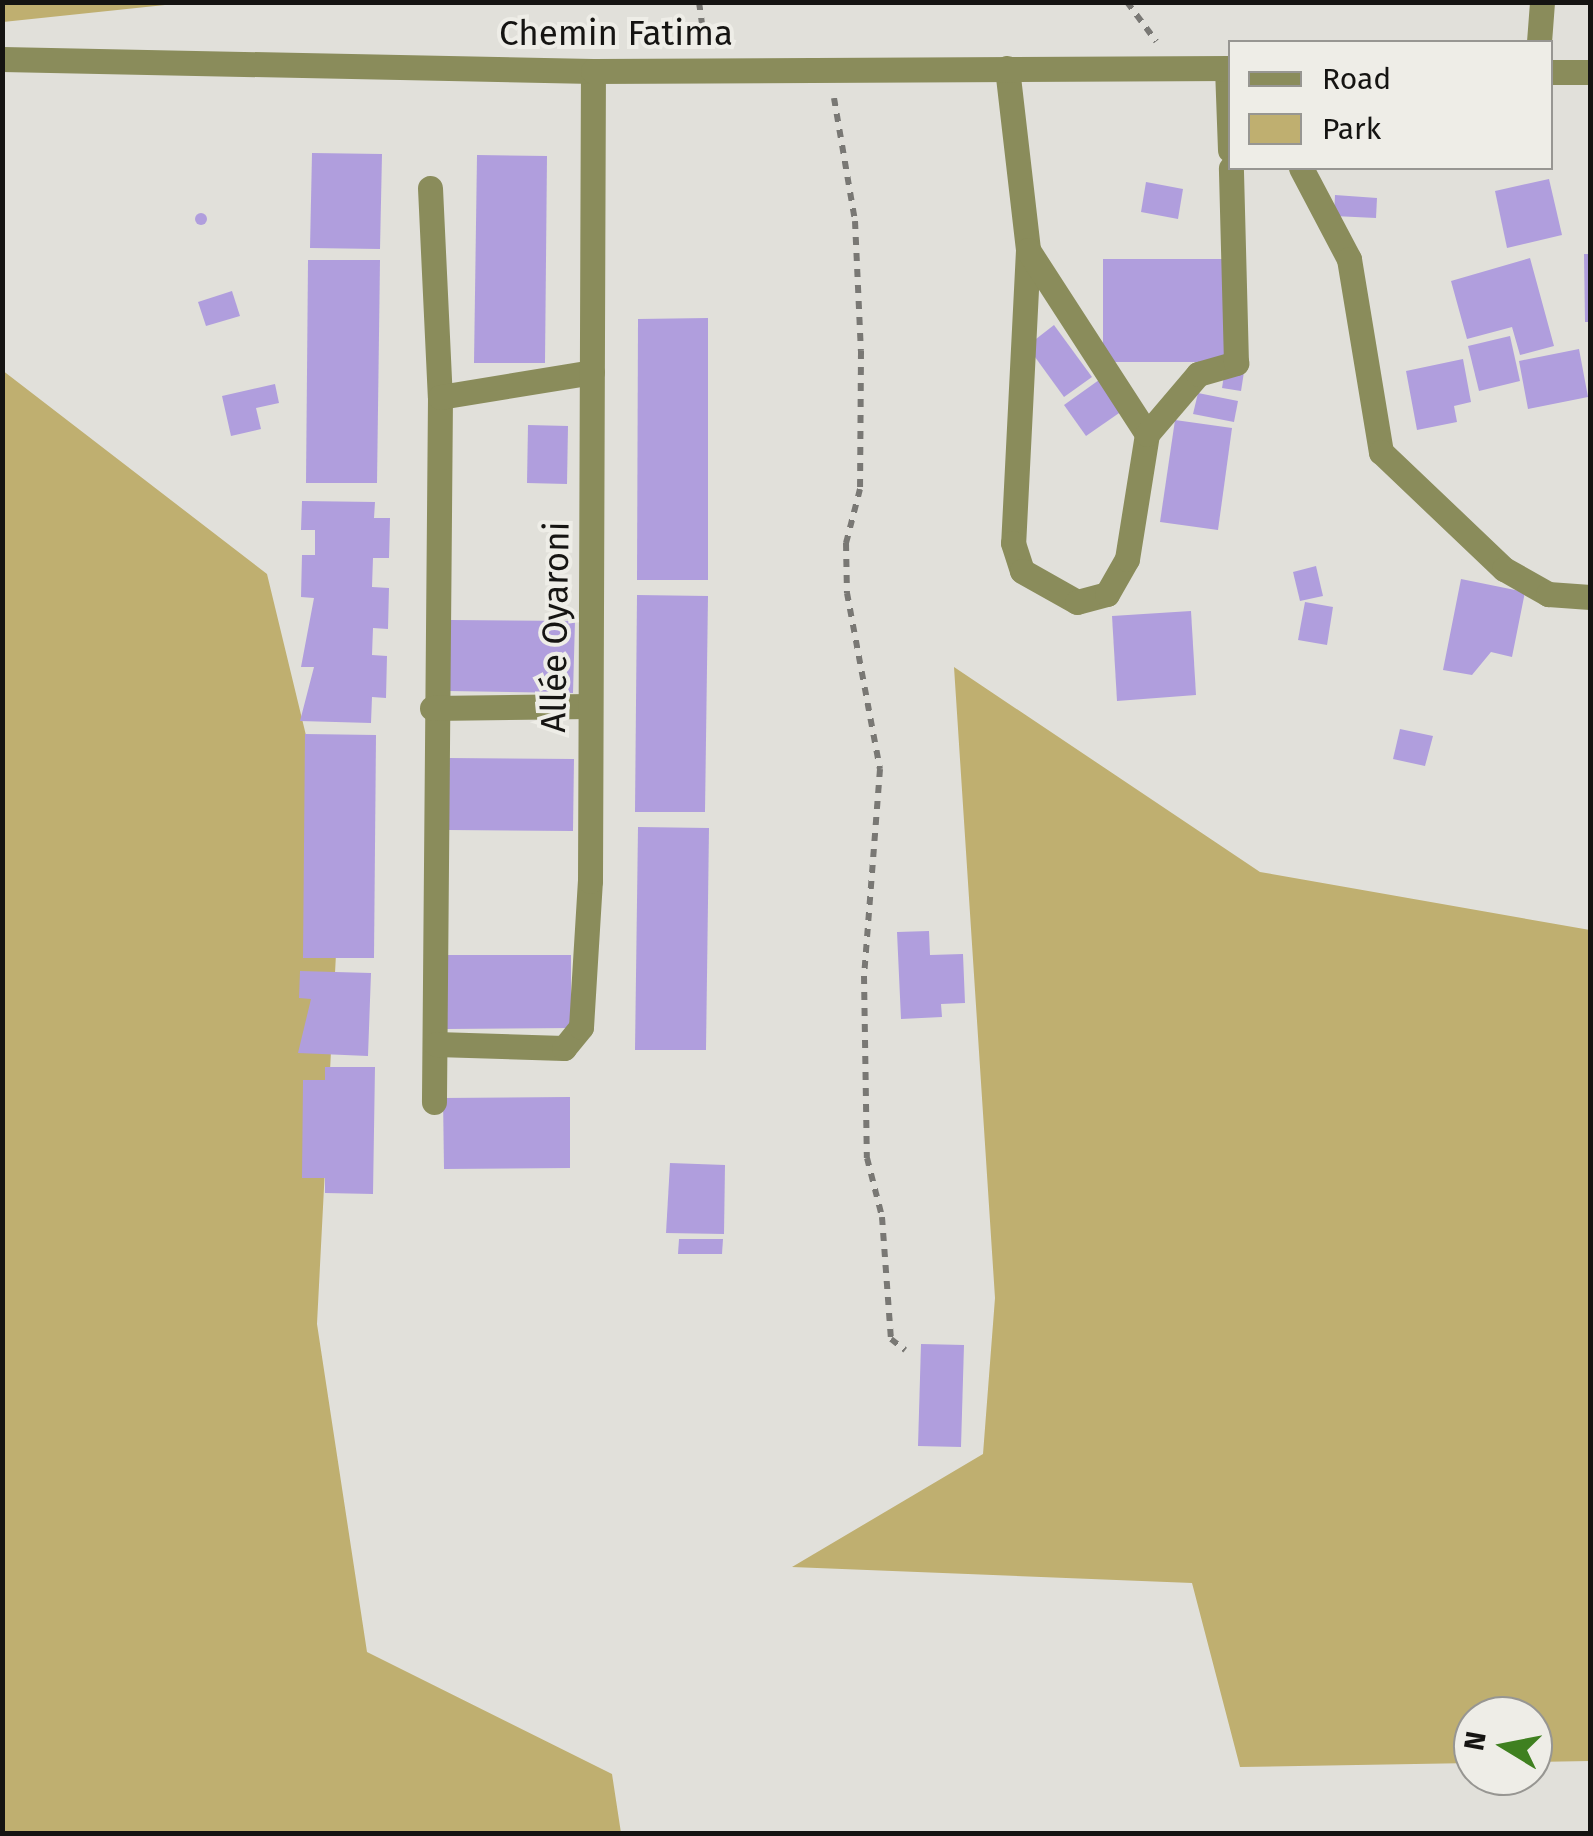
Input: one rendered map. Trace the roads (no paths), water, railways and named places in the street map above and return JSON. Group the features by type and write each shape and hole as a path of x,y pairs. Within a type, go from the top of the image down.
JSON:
{"street":[{"path":"1540,40 1542,2"},
{"name":"Chemin Fatima","path":"2,59 593,71 709,67 1228,68"},
{"path":"1007,68 1028,250 1012,543 1022,571 1077,602 1107,594 1142,514 1147,434 1028,250"},
{"name":"Allée Oyaroni","path":"436,1044 564,1048 581,1027 590,706 593,71"},
{"path":"1553,72 1590,72"},
{"path":"1147,434 1198,374 1236,363 1231,170"},
{"path":"1302,170 1349,259 1381,452 1504,569 1548,594 1590,597"},
{"path":"430,188 440,397 432,708 434,1102"},
{"path":"440,397 592,372"},
{"path":"432,708 590,706"}]}
